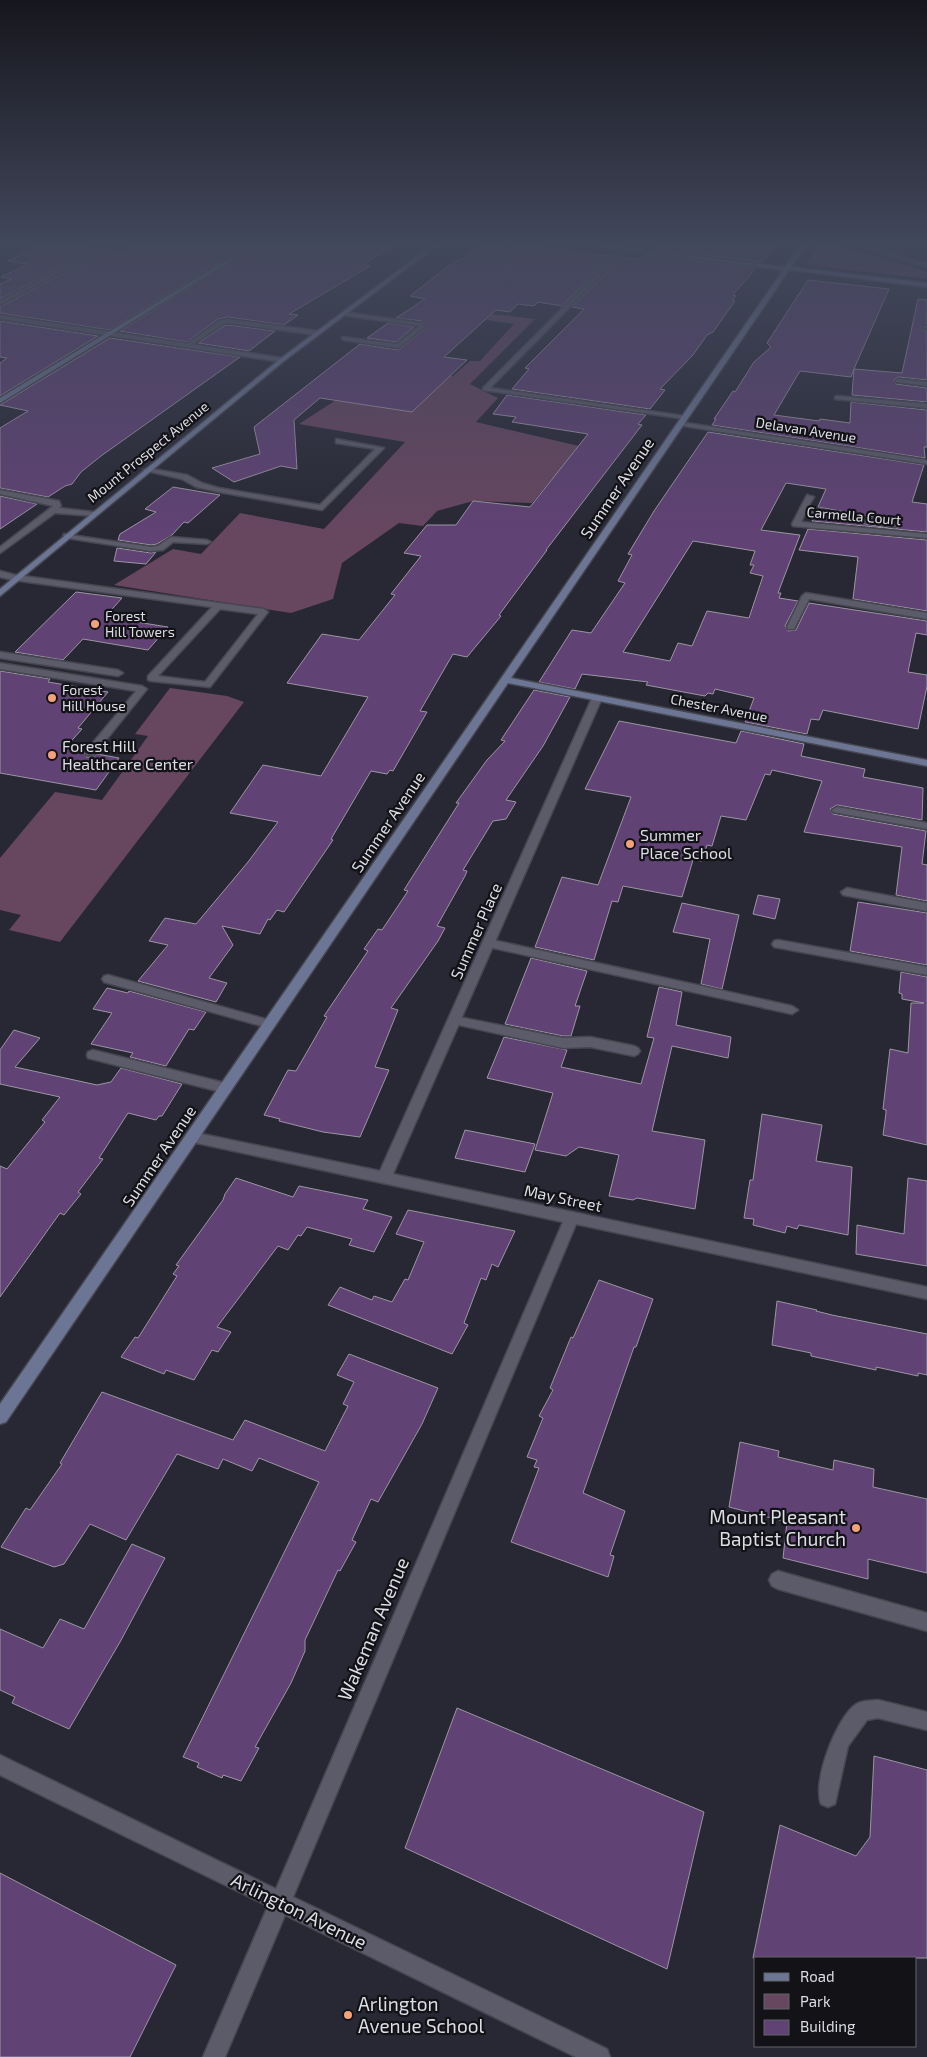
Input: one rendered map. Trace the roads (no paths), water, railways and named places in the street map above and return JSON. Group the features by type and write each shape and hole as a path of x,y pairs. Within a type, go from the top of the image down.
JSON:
{"street":[{"path":"0,401 99,341"},
{"path":"155,341 282,360"},
{"path":"187,346 194,341"},
{"name":"Mount Prospect Avenue","path":"0,593 147,470 307,341"},
{"path":"364,341 398,346 405,341"},
{"name":"Delavan Avenue","path":"532,341 484,389 927,462"},
{"name":"Summer Avenue","path":"0,1417 737,341"},
{"path":"898,381 927,384"},
{"path":"837,398 927,406"},
{"path":"147,470 184,477 199,485 219,490 322,508 380,448 339,441"},
{"path":"0,551 57,506 56,503 50,501 1,492"},
{"name":"Carmella Court","path":"810,497 796,524 927,536"},
{"name":"Carmella Court","path":"804,509 927,531"},
{"path":"53,510 94,514"},
{"path":"67,536 151,549 160,548 171,539 208,542"},
{"path":"0,574 16,578 219,605 264,612 207,685 151,678 219,605"},
{"path":"791,627 806,596 927,616"},
{"path":"0,655 118,673"},
{"path":"0,666 142,689 90,753"},
{"name":"Chester Avenue","path":"505,680 927,763"},
{"name":"Summer Place","path":"384,1178 597,698"},
{"path":"837,810 927,826"},
{"path":"847,892 927,907"},
{"path":"488,943 792,1010"},
{"path":"778,944 927,971"},
{"path":"108,978 130,986 187,1000 269,1024"},
{"path":"454,1020 562,1043 590,1042 634,1051"},
{"path":"93,1055 225,1088"},
{"name":"May Street","path":"192,1137 927,1293"},
{"name":"Wakeman Avenue","path":"214,2057 572,1218"},
{"path":"778,1580 927,1622"},
{"path":"828,1797 837,1744 851,1722 862,1711 878,1709 927,1721"},
{"name":"Arlington Avenue","path":"0,1765 599,2057"}],"place":[{"name":"Forest Hill Towers","path":"95,624"},
{"name":"Forest Hill House","path":"52,698"},
{"name":"Forest Hill Healthcare Center","path":"52,755"},
{"name":"Summer Place School","path":"630,844"},
{"name":"Mount Pleasant Baptist Church","path":"856,1528"},
{"name":"Arlington Avenue School","path":"348,2015"}]}
